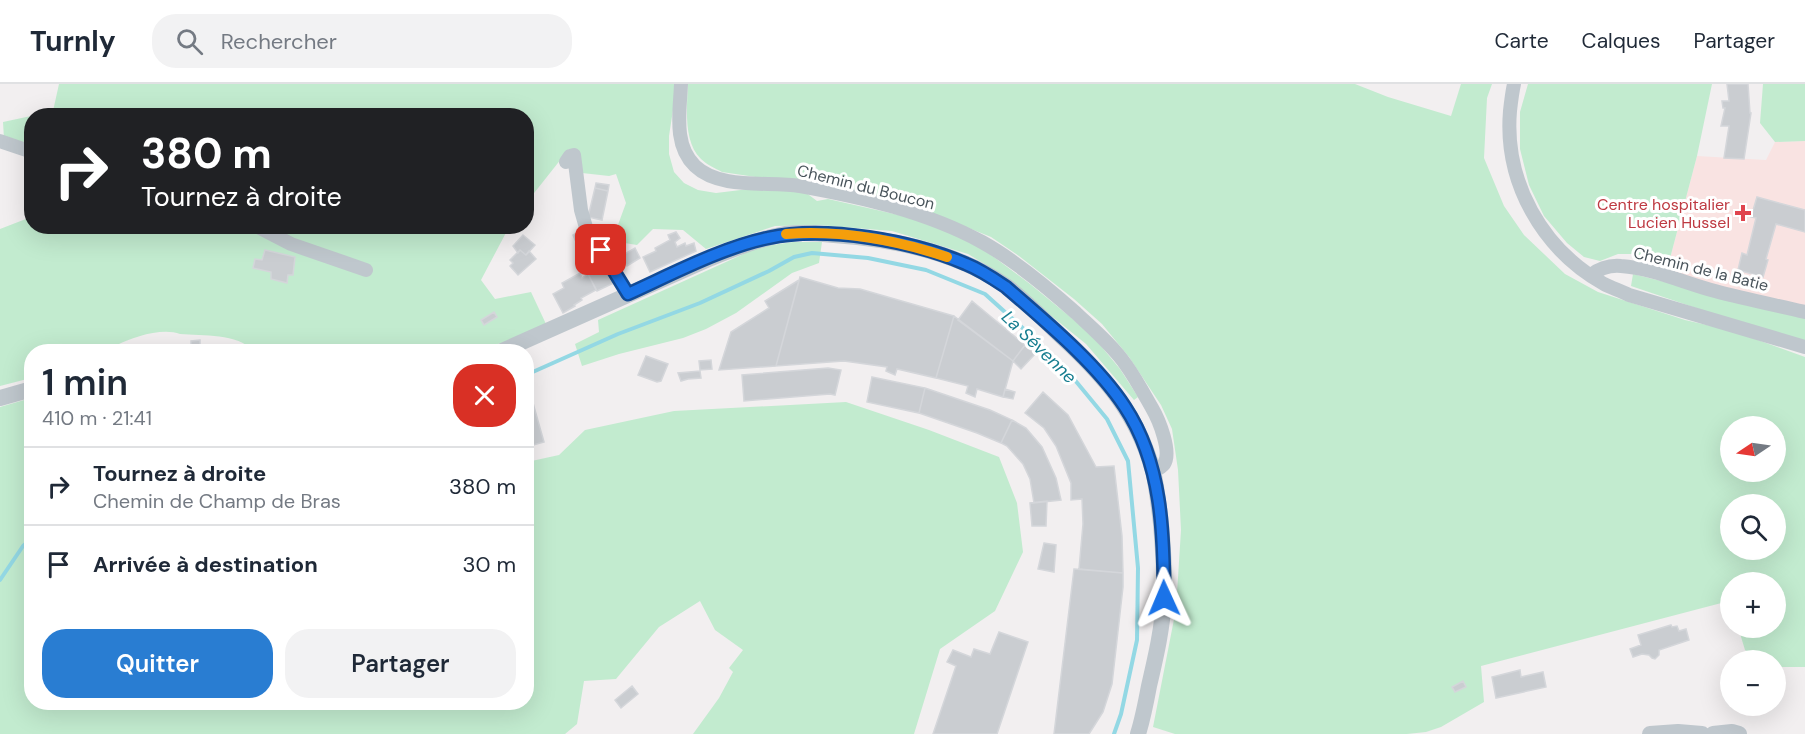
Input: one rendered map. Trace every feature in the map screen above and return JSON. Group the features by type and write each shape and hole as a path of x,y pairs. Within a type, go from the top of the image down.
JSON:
{"street":[{"name":"Chemin du Boucon","path":"681,84 680,136 685,152 695,166 711,176 727,181 787,184 820,190 873,202 934,220 982,242 1023,269 1064,302 1126,364 1156,414 1167,453 1165,462 1153,471"},
{"path":"1514,84 1509,124 1510,151 1515,175 1524,198 1548,237 1575,263 1604,284 1629,295 1805,347"},
{"path":"0,141 24,149"},
{"path":"566,162 570,156 574,155 581,210 587,231 628,294"},
{"path":"272,234 291,244 366,270"},
{"path":"517,344 747,244 788,234 831,234 918,247 968,264 1006,287 1072,346 1115,393 1126,408 1138,432 1153,471 1164,554 1164,598 1158,646 1139,732"},
{"name":"Chemin de la Batie","path":"1591,275 1611,266 1643,269 1715,291 1805,312"},
{"path":"0,398 24,391"},
{"path":"1650,734 1678,732 1701,734"},
{"path":"1713,734 1732,732 1739,734"}],"shaded area":[{"name":"Centre hospitalier Lucien Hussel","path":"1805,141 1805,306 1666,274 1697,156 1766,160 1775,142"}],"green space":[{"path":"59,84 677,84 669,136 669,154 674,172 684,183 698,190 716,193 757,188 805,192 817,201 828,199 921,220 979,246 1091,334 1120,369 1138,397 1134,400 1086,344 996,271 968,254 892,231 818,225 775,226 706,249 683,230 653,229 637,245 612,241 626,203 616,174 609,176 582,173 579,150 569,149 534,193 534,108 54,108"},
{"path":"688,84 1355,84 1388,97 1451,116 1461,84 1492,84 1487,98 1484,158 1504,206 1524,235 1565,274 1598,292 1685,320 1733,331 1805,357 1805,667 1786,667 1786,650 1745,650 1741,638 1786,638 1786,572 1720,572 1720,603 1481,666 1484,702 1441,727 1426,732 1407,734 1175,734 1153,727 1176,609 1181,530 1178,470 1172,429 1161,405 1129,357 1102,324 1074,299 991,237 939,216 810,185 722,172 708,165 695,152 689,134"},
{"path":"1528,84 1712,84 1697,156 1668,266 1636,254 1618,254 1600,261 1584,257 1567,243 1544,216 1529,185 1520,149 1520,112"},
{"path":"1763,84 1805,84 1805,141 1775,142 1760,123"},
{"path":"24,118 24,143 4,139 3,122"},
{"path":"24,220 24,234 505,234 481,280 495,299 531,292 546,324 498,344 245,344 229,338 157,332 119,344 24,344 24,380 0,386 0,229"},
{"path":"793,242 822,242 819,263 792,273 736,313 706,329 683,338 582,366 575,344 599,332 598,320 759,247"},
{"path":"1633,274 1805,317 1805,345 1631,286"},
{"path":"24,400 24,710 534,710 534,460 559,455 585,430 674,411 846,402 999,457 1017,503 1023,552 995,611 940,649 914,734 693,734 719,698 733,672 729,668 743,650 715,630 700,601 659,627 616,679 584,681 577,724 565,734 0,734 0,407"}],"building":[{"path":"1727,84 1748,84 1751,113 1744,159 1724,158 1729,126 1721,126 1725,108 1723,108 1722,101 1729,101"},
{"path":"596,183 609,185 608,191 595,188"},
{"path":"595,188 608,191 602,220 588,217"},
{"path":"1757,197 1805,210 1805,232 1776,224 1763,277 1738,270 1742,253 1747,255 1756,218 1751,217"},
{"path":"584,229 589,239 577,244 573,235"},
{"path":"676,232 680,238 675,242 677,247 685,243 686,246 694,243 696,251 650,272 643,257 656,251 655,248 670,240 668,235"},
{"path":"523,235 535,245 526,255 520,250 518,253 513,246"},
{"path":"635,248 640,258 627,266 621,256"},
{"path":"265,250 295,257 293,275 288,275 287,283 271,279 271,272 253,268 255,259 262,260"},
{"path":"520,250 526,255 529,251 536,259 518,275 510,266 513,263 510,260"},
{"path":"604,256 616,282 597,291 584,266"},
{"path":"580,273 582,278 588,274 596,290 581,298 582,300 575,306 563,313 553,294 564,288 562,283"},
{"path":"800,277 838,288 860,289 954,316 936,378 897,369 895,375 886,371 887,367 844,361 776,366"},
{"path":"799,280 776,366 719,370 731,332 769,308 765,301"},
{"path":"972,301 1025,345 1013,361 958,320"},
{"path":"494,312 497,317 484,325 481,320"},
{"path":"954,316 1013,361 1003,397 977,389 975,397 966,393 968,386 936,378"},
{"path":"200,340 200,344 191,344 191,341"},
{"path":"1025,345 1035,354 1021,369 1013,361"},
{"path":"646,356 668,364 661,381 657,382 638,375"},
{"path":"711,360 712,369 700,370 699,361"},
{"path":"828,368 841,370 835,395 744,401 742,375"},
{"path":"700,371 701,378 681,381 678,373"},
{"path":"872,377 925,388 919,413 867,402"},
{"path":"925,388 1012,420 1001,443 919,413"},
{"path":"1005,389 1015,392 1013,399 1003,397"},
{"path":"1043,392 1068,415 1096,467 1114,466 1122,536 1123,573 1079,569 1083,524 1082,499 1071,500 1071,483 1056,446 1044,428 1025,413"},
{"path":"534,407 544,442 534,445"},
{"path":"1012,420 1026,428 1042,447 1056,478 1061,500 1034,503 1030,479 1023,464 1007,446 1001,443"},
{"path":"1047,501 1046,526 1032,526 1030,503"},
{"path":"1044,543 1056,545 1054,572 1038,569"},
{"path":"1074,569 1123,573 1112,684 1103,712 1089,734 1054,734"},
{"path":"1671,625 1672,627 1677,626 1679,631 1686,629 1689,640 1659,650 1659,655 1655,659 1642,654 1633,657 1630,649 1641,645 1638,635"},
{"path":"999,632 1028,642 997,734 933,734 956,666 947,662 953,650 971,657 974,649 990,654"},
{"path":"1520,670 1521,677 1543,672 1546,687 1496,698 1492,677"},
{"path":"1463,681 1466,687 1455,692 1452,687"},
{"path":"632,686 638,694 621,708 615,700"}],"waterway":[{"name":"La Sévenne","path":"534,371 618,334 700,303 794,257 812,253 868,258 926,270 985,294 1074,379 1107,419 1128,461 1138,568 1137,640 1121,714 1114,734"},
{"name":"La Sévenne","path":"0,580 24,545"}],"slow traffic":[{"path":"786,234 831,234 889,241 918,247 947,257"}],"place":[{"name":"Centre hospitalier Lucien Hussel","path":"1743,213"}],"route":[{"path":"601,250 628,294 747,244 788,234 814,233 845,235 918,247 968,264 996,280 1072,346 1115,393 1135,424 1153,471 1159,507 1164,554 1164,598"}]}
